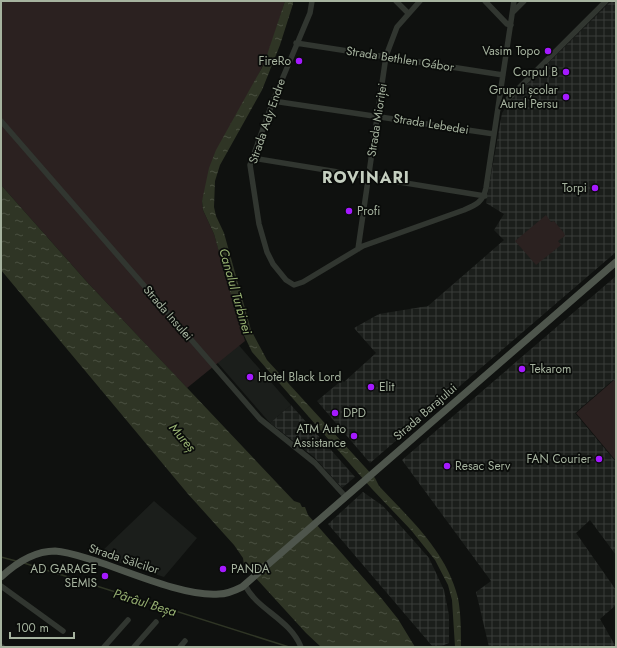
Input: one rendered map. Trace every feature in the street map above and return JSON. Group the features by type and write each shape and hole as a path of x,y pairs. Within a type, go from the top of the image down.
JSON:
{"main road":[{"name":"Strada Barajului","path":"248,583 345,496 616,262"},
{"name":"Strada Sălcilor","path":"1,577 10,568 35,555 54,551 65,552 189,592 225,594 248,583"}],"street":[{"path":"312,3 318,1"},
{"path":"396,1 408,13"},
{"name":"Strada Mioriței","path":"358,249 386,57 397,27 420,1"},
{"path":"485,1 507,24 510,25"},
{"path":"252,158 485,196 514,1"},
{"path":"513,12 524,1"},
{"path":"498,109 606,1"},
{"name":"Strada Ady Endre","path":"312,3 273,101 252,158 250,168 261,233 270,258 287,282 291,284 300,284 358,249 475,205 485,196"},
{"name":"Strada Bethlen Gábor","path":"296,43 503,76"},
{"name":"Strada Lebedei","path":"273,101 494,134"},
{"name":"Strada Insulei","path":"1,121 260,419 315,463 345,496"},
{"path":"248,583 252,595 290,628 300,644"},
{"path":"1,586 63,631"},
{"path":"104,647 128,620"},
{"path":"134,647 156,622"},
{"path":"180,647 185,641"}],"shaded area":[{"path":"1,1 285,1 270,49 202,201 203,210 214,234 245,341 187,388 87,282 1,185"},
{"path":"611,1 616,1 616,252 370,463 317,401 342,380 344,382 376,353 354,328 379,314 428,306 504,240 494,230 504,214 486,203 502,113 510,101"},
{"path":"546,215 551,222 554,221 565,236 558,241 561,245 536,265 515,241"},
{"path":"616,276 616,382 613,380 575,413 616,462 616,555 590,520 576,533 616,590 616,605 600,619 616,647 489,647 476,592 491,581 402,460"},
{"path":"236,342 291,405 270,423 216,361"},
{"path":"614,380 616,383 616,461 576,413"},
{"path":"291,405 355,477 342,488 314,457 270,423"},
{"path":"363,492 383,506 429,558 444,590 449,615 449,643 439,647 433,647 328,524"},
{"path":"154,501 197,538 164,577 108,559 99,554"}],"water":[{"name":"Canalul Turbinei","path":"285,1 293,1 293,4 280,45 262,90 220,165 215,181 214,207 216,216 224,233 251,330 267,360 375,478 379,486 415,524 436,551 453,581 458,598 461,647 455,647 452,600 448,585 435,560 411,530 372,489 252,352 240,327 214,234 203,210 202,201 209,168 216,150 264,64"},
{"name":"Mureș","path":"1,185 87,282 294,501 300,503 302,507 305,507 308,515 398,619 415,647 321,647 306,633 244,565 243,558 234,545 188,494 1,270"}],"waterway":[{"name":"Pârâul Beșa","path":"1,557 16,561"},
{"name":"Pârâul Beșa","path":"24,563 289,647"}],"place":[{"name":"Vasim Topo","path":"548,51"},
{"name":"FireRo","path":"299,61"},
{"name":"Corpul B","path":"566,72"},
{"name":"Grupul școlar Aurel Persu","path":"566,97"},
{"name":"Torpi","path":"595,188"},
{"name":"Profi","path":"349,211"},
{"name":"Tekarom","path":"522,369"},
{"name":"Hotel Black Lord","path":"250,377"},
{"name":"Elit","path":"371,387"},
{"name":"DPD","path":"335,413"},
{"name":"ATM Auto Assistance","path":"354,436"},
{"name":"FAN Courier","path":"599,459"},
{"name":"Resac Serv","path":"447,466"},
{"name":"PANDA","path":"223,569"},
{"name":"AD GARAGE SEMIS","path":"105,576"}],"district":[{"name":"ROVINARI","path":"366,177"}]}
